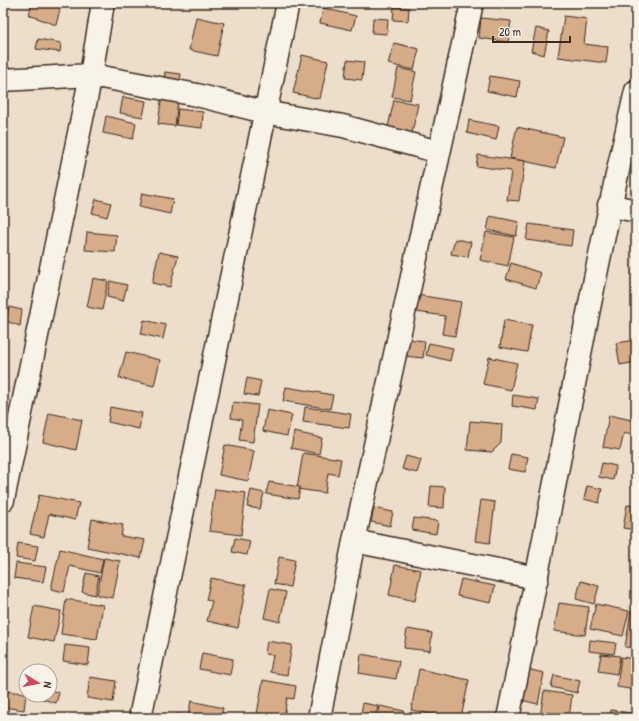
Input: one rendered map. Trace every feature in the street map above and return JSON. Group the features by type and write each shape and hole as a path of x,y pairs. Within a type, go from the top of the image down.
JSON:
{"street":[{"path":"3,500 91,75 103,3"},
{"path":"140,718 264,112 288,3"},
{"path":"319,718 354,541 472,3"},
{"path":"3,80 91,75 197,95 264,112 343,126 439,152"},
{"path":"508,718 537,578 609,206 636,91"},
{"path":"609,206 636,211"},
{"path":"354,541 537,578"}],"building":[{"path":"32,3 50,3 61,5 56,25 29,15"},
{"path":"394,7 409,8 408,21 393,20"},
{"path":"323,8 356,16 352,30 320,23"},
{"path":"3,10 8,11 3,30"},
{"path":"564,16 587,19 584,44 608,47 606,63 558,57"},
{"path":"196,17 224,23 217,56 189,50"},
{"path":"373,18 388,19 387,34 372,33"},
{"path":"481,18 511,21 508,42 479,38"},
{"path":"536,28 549,31 544,55 531,51"},
{"path":"38,39 61,43 60,52 36,49"},
{"path":"394,43 419,49 414,70 388,64"},
{"path":"302,55 328,61 320,99 293,93"},
{"path":"347,60 364,62 362,80 345,78"},
{"path":"398,68 416,72 410,100 392,97"},
{"path":"165,72 181,74 175,126 158,124"},
{"path":"490,76 520,81 517,97 487,91"},
{"path":"123,97 146,101 143,117 120,113"},
{"path":"394,100 418,104 412,133 388,127"},
{"path":"178,109 203,112 202,128 176,125"},
{"path":"106,116 136,123 133,139 103,133"},
{"path":"469,120 499,126 496,140 467,133"},
{"path":"517,127 563,137 556,168 510,158"},
{"path":"478,155 525,161 519,201 507,200 511,171 476,166"},
{"path":"142,193 173,199 170,214 139,207"},
{"path":"96,199 111,203 107,217 92,213"},
{"path":"490,216 519,222 516,236 487,230"},
{"path":"529,224 573,230 571,246 526,240"},
{"path":"87,232 117,235 115,252 85,250"},
{"path":"486,232 514,237 508,266 480,260"},
{"path":"455,239 471,242 468,257 451,254"},
{"path":"159,252 178,256 170,287 152,283"},
{"path":"511,263 541,273 536,288 506,279"},
{"path":"93,278 108,281 102,310 87,307"},
{"path":"110,281 127,285 123,301 107,297"},
{"path":"411,294 461,302 455,336 442,334 445,316 409,311"},
{"path":"9,307 22,310 20,326 6,321"},
{"path":"144,320 166,325 163,339 141,334"},
{"path":"504,320 532,325 527,352 500,347"},
{"path":"406,339 425,341 423,358 404,356"},
{"path":"636,340 636,362 620,365 616,343"},
{"path":"429,343 453,348 450,361 426,355"},
{"path":"126,352 160,360 154,386 119,378"},
{"path":"489,357 517,363 511,390 483,384"},
{"path":"247,378 261,381 258,396 244,394"},
{"path":"286,387 333,395 330,409 283,401"},
{"path":"513,395 539,399 537,410 512,406"},
{"path":"233,402 258,405 253,442 239,440 242,420 231,418"},
{"path":"110,407 142,413 139,429 108,422"},
{"path":"305,407 351,414 349,428 303,422"},
{"path":"267,410 292,415 287,436 263,431"},
{"path":"49,413 82,420 76,450 43,442"},
{"path":"609,415 636,421 636,436 624,433 620,450 603,447"},
{"path":"470,421 502,424 501,443 492,452 467,450"},
{"path":"294,432 322,438 319,454 291,448"},
{"path":"225,445 254,451 248,481 219,475"},
{"path":"303,453 341,459 338,475 328,473 325,493 297,489"},
{"path":"511,454 528,457 525,472 508,469"},
{"path":"406,456 421,460 417,473 402,469"},
{"path":"602,463 616,466 613,480 599,477"},
{"path":"269,482 300,487 298,499 266,494"},
{"path":"431,486 445,487 444,508 429,507"},
{"path":"587,486 602,489 599,503 584,499"},
{"path":"215,489 246,493 241,535 209,531"},
{"path":"251,490 264,493 260,509 247,507"},
{"path":"39,495 79,503 75,520 49,514 44,537 30,534"},
{"path":"481,500 495,502 490,543 475,541"},
{"path":"627,505 636,506 636,530 623,528"},
{"path":"374,508 393,512 390,526 371,522"},
{"path":"414,518 438,521 436,534 412,530"},
{"path":"92,519 123,525 121,536 145,540 141,558 87,547"},
{"path":"235,538 250,541 247,555 232,552"},
{"path":"18,543 38,546 35,561 16,558"},
{"path":"60,549 103,559 100,573 70,566 64,592 51,589"},
{"path":"279,557 295,560 290,587 274,584"},
{"path":"104,558 120,561 113,598 97,595"},
{"path":"16,563 46,567 43,582 14,578"},
{"path":"395,565 421,570 415,601 389,595"},
{"path":"86,573 99,576 95,595 82,592"},
{"path":"211,578 246,585 238,628 207,621 212,601 206,600"},
{"path":"461,579 495,586 491,603 457,596"},
{"path":"581,581 599,586 594,604 576,599"},
{"path":"636,587 636,603 633,603"},
{"path":"270,589 286,592 280,622 264,618"},
{"path":"66,599 103,605 97,639 61,634"},
{"path":"559,603 589,607 585,635 554,631"},
{"path":"596,604 629,611 623,636 590,629"},
{"path":"34,606 61,611 54,642 28,637"},
{"path":"631,611 636,612 636,648 625,647"},
{"path":"407,629 432,633 430,651 404,648"},
{"path":"590,640 616,643 614,654 589,651"},
{"path":"267,641 292,645 287,675 270,672 273,655 265,654"},
{"path":"65,645 90,648 88,665 63,661"},
{"path":"202,653 233,659 230,675 199,669"},
{"path":"361,654 399,661 396,679 359,673"},
{"path":"601,654 620,656 617,674 598,671"},
{"path":"621,657 636,659 636,690 617,687"},
{"path":"419,669 469,680 461,718 450,718 411,710"},
{"path":"527,669 544,673 538,704 521,700"},
{"path":"554,675 580,681 577,693 551,687"},
{"path":"90,677 116,681 113,702 87,698"},
{"path":"263,680 296,686 294,699 287,698 284,718 257,714"},
{"path":"3,691 18,692 18,703 25,703 24,710 3,707"},
{"path":"544,691 572,695 569,718 540,717"},
{"path":"191,701 223,708 221,718 176,718 177,714 188,716"},
{"path":"363,703 378,706 375,718 360,718"},
{"path":"380,706 404,711 403,718 378,718"},
{"path":"611,710 636,714 636,718 610,718"},
{"path":"9,715 31,718 9,718"}]}
